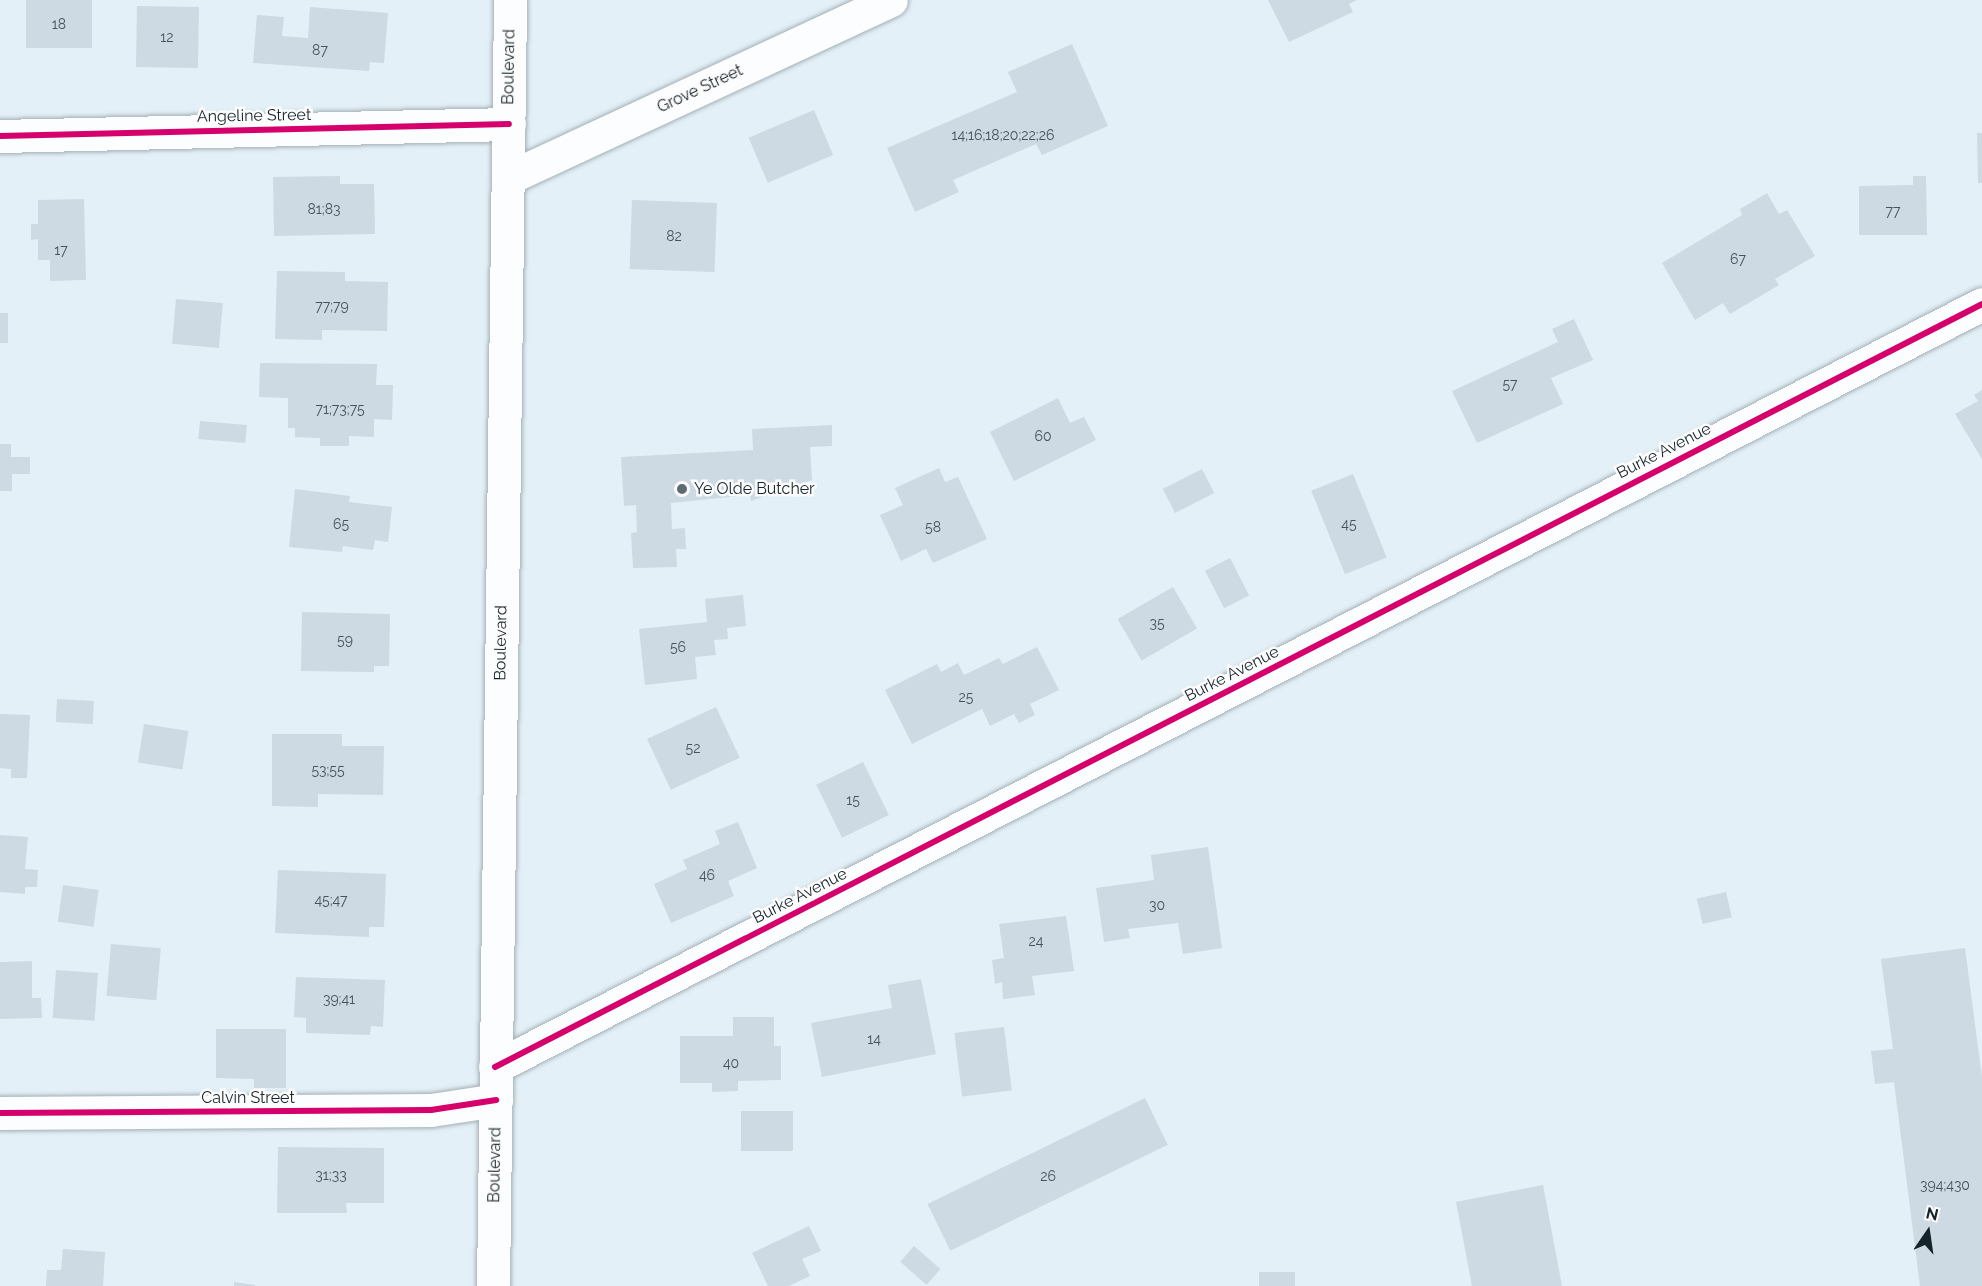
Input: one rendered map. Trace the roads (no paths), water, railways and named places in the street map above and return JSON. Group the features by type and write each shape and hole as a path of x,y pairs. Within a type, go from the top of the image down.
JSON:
{"street":[{"name":"Boulevard","path":"493,1286 510,0"},
{"name":"Grove Street","path":"508,178 891,0"},
{"name":"Angeline Street","path":"0,136 509,124"},
{"name":"Burke Avenue","path":"495,1067 1982,304"},
{"name":"Calvin Street","path":"0,1113 431,1110 496,1100"}],"place":[{"name":"Ye Olde Butcher","path":"682,489"}]}
